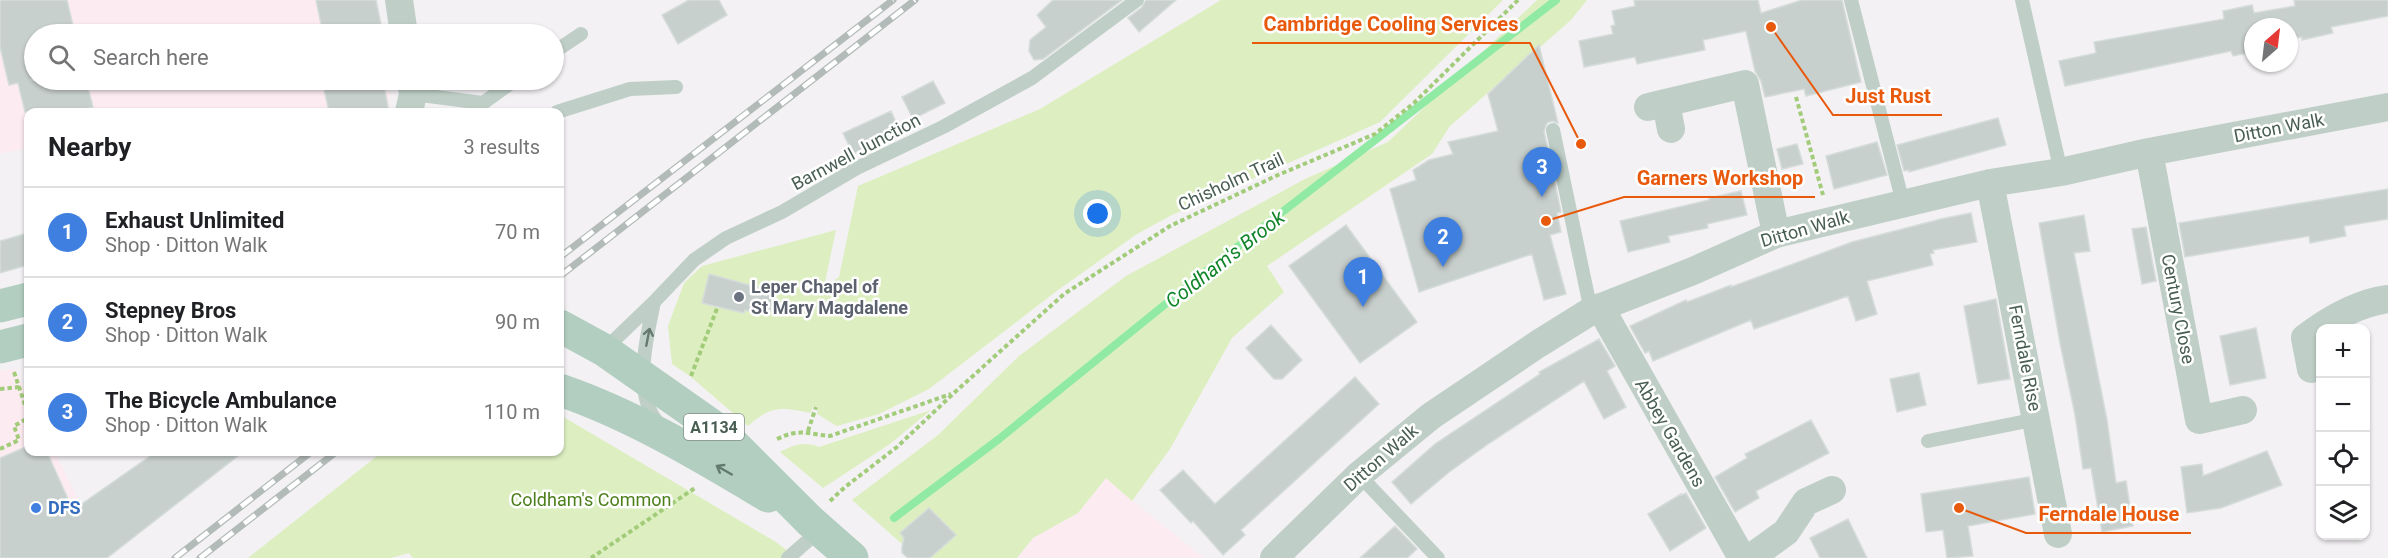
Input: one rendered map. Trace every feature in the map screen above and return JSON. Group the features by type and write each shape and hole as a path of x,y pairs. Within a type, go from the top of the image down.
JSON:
{"main road":[{"path":"0,306 24,300"},
{"name":"A1134","path":"567,329 604,350 721,432 815,526 852,558"},
{"path":"0,347 24,341"},
{"name":"A1134","path":"571,394 603,392 610,383 612,371 604,350"},
{"name":"A1134","path":"571,394 637,422 815,526"}],"street":[{"path":"399,0 403,24"},
{"path":"1662,113 1745,84 1776,234"},
{"name":"Ditton Walk","path":"1274,558 1359,475 1431,416 1595,309 1693,271 1776,234 1990,183 2061,172 2149,152 2388,107"},
{"name":"Century Close","path":"2149,152 2199,420 2244,410"},
{"name":"Ferndale Rise","path":"1990,183 2058,534"},
{"path":"2311,369 2306,338 2330,320 2371,302 2388,299"},
{"name":"Abbey Gardens","path":"1595,309 1742,558"},
{"path":"1750,558 1786,532 1806,502 1832,490"}],"lane":[{"name":"Barnwell Junction","path":"604,350 694,260 726,238 782,212 857,168 943,127 1032,78 1137,0"},
{"path":"1851,0 1903,203"},
{"path":"2022,0 2061,172"},
{"path":"564,45 581,34"},
{"path":"564,110 630,89 676,87"},
{"path":"411,95 483,103 501,90"},
{"path":"1553,130 1595,309"},
{"path":"654,302 644,355 647,400 657,422 680,446"},
{"path":"1928,441 2037,418"},
{"path":"1359,475 1438,558"},
{"path":"788,558 815,526"}],"path":[{"name":"Chisholm Trail","path":"815,526 845,487 897,447 954,392 1064,294 1170,226 1278,175 1375,134 1414,103 1518,0"},
{"path":"1796,97 1830,221"},
{"path":"688,384 718,306"},
{"path":"15,377 24,402"},
{"path":"0,389 19,387"},
{"path":"777,439 791,432 808,431 830,436 954,392"},
{"path":"808,431 816,407"},
{"path":"0,448 18,441 14,426 24,420"},
{"path":"591,558 695,488"}],"shaded area":[{"path":"0,0 376,0 381,24 24,24 24,90 389,90 390,108 24,108 24,149 0,154"},
{"name":"DFS","path":"15,369 24,388 24,456 57,456 107,558 0,558 0,371"},
{"path":"1106,478 1204,558 1017,558 1033,538 1078,513"}],"green space":[{"path":"1221,0 1503,0 1380,122 1172,215 1137,234 1058,290 929,389 879,414 837,426 817,414 818,407 813,406 811,413 777,409 763,414 748,426 691,377 672,364 668,326 684,283 702,266 836,230 824,287 839,277 858,186 1040,109"},
{"path":"1537,0 1587,0 1571,20 1450,126 1432,154 1267,266 1284,292 1232,338 1170,449 1132,501 1106,478 1078,513 1033,538 1017,558 918,558 852,500 938,435 1019,356 1126,276 1305,179 1388,142"},
{"path":"931,410 890,444 823,488 780,452 799,445 809,444 819,447"},
{"name":"Coldham's Common","path":"564,417 776,542 797,558 413,558 409,553 391,558 248,558 377,456 564,456"}],"building":[{"path":"0,0 67,0 73,24 24,24 24,90 89,90 93,107 24,108 18,83 9,85 0,47"},
{"path":"316,0 376,0 381,24 321,24"},
{"path":"689,0 719,0 727,15 678,44 662,15"},
{"path":"1053,0 1122,0 1043,59 1034,60 1029,51 1030,40 1046,27 1037,15"},
{"path":"1146,0 1176,0 1139,32 1128,18 1142,7"},
{"path":"1634,0 1758,0 1761,13 1802,0 1842,0 1861,82 1806,96 1804,89 1765,97 1761,81 1755,71 1746,31 1703,40 1705,50 1637,64 1635,57 1584,67 1579,41 1613,34 1611,26 1615,25 1612,11 1635,6"},
{"path":"2294,0 2388,0 2388,16 2331,27 2333,33 2302,40 2302,37 2298,38 2298,18 2244,18 2244,54 2233,56 2231,51 2065,86 2059,61 2096,53 2094,42 2224,19 2223,11 2252,5 2254,13 2295,6"},
{"path":"1539,45 1558,123 1552,121 1547,123 1544,131 1561,212 1557,213 1561,232 1550,235 1566,294 1544,300 1532,254 1419,292 1390,189 1416,180 1413,170 1429,160 1453,154 1448,142 1498,131 1488,94"},
{"path":"933,81 945,103 913,119 902,97"},
{"path":"324,90 385,90 388,108 328,108"},
{"path":"891,111 900,131 853,154 843,133"},
{"path":"1998,118 2006,145 1909,172 1909,170 1904,171 1897,145"},
{"path":"1877,142 1887,175 1834,189 1826,156"},
{"path":"1797,144 1803,164 1782,169 1777,149"},
{"path":"2388,189 2388,219 2344,226 2346,236 2310,243 2309,236 2185,257 2179,223"},
{"path":"1741,191 1747,215 1707,224 1708,228 1668,236 1670,242 1628,252 1620,221"},
{"path":"1971,213 1977,242 1933,250 1934,253 1930,254 1933,265 1867,281 1877,314 1856,321 1848,296 1754,329 1751,320 1653,361 1649,351 1645,353 1630,326 1686,300 1687,302 1731,285 1731,287 1852,242"},
{"path":"2084,215 2090,251 2074,253 2107,420 2116,483 2126,481 2133,526 2102,532 2091,468 2083,469 2039,223"},
{"path":"1346,225 1417,322 1360,363 1289,266"},
{"path":"2146,227 2156,281 2142,284 2132,229"},
{"path":"24,234 24,266 0,273 0,241"},
{"name":"Leper Chapel of St Mary Magdalene","path":"709,274 775,292 769,316 745,310 744,313 702,303"},
{"path":"1996,299 2010,379 1978,384 1964,306"},
{"path":"1271,325 1302,360 1282,379 1274,379 1246,348"},
{"path":"2256,328 2266,378 2230,385 2220,336"},
{"path":"1599,339 1615,366 1607,371 1626,407 1604,419 1584,381 1488,444 1411,504 1392,482 1435,444 1540,374 1539,372"},
{"path":"1919,373 1926,405 1897,412 1890,379"},
{"path":"1355,377 1379,404 1241,530 1245,535 1223,555 1193,521 1191,523 1160,490 1183,470 1215,504"},
{"path":"1811,420 1829,453 1756,491 1759,498 1735,512 1715,477 1747,458 1745,454"},
{"path":"24,448 24,456 49,456 73,510 150,456 238,456 107,558 0,558 0,458"},
{"path":"2267,451 2282,485 2221,508 2187,513 2181,467 2202,464 2203,476"},
{"path":"2029,477 2035,514 1968,526 1973,556 1947,558 1943,530 1926,532 1921,494"},
{"path":"1686,493 1706,528 1670,551 1648,514"},
{"path":"929,508 956,535 930,558 908,558 902,553 904,538 900,533"},
{"path":"1848,519 1867,558 1820,558 1810,538"},
{"path":"1395,526 1417,549 1407,558 1360,558"}],"waterway":[{"name":"Coldham's Brook","path":"894,518 999,439 1210,268 1556,0"}],"railway":[{"path":"564,254 893,0"},
{"path":"564,273 915,0"},
{"path":"175,558 306,456"},
{"path":"200,558 331,456"}],"place":[{"name":"Just Rust","path":"1771,27"},
{"name":"Cambridge Cooling Services","path":"1581,144"},
{"name":"The Bicycle Ambulance","path":"1542,197"},
{"name":"Garners Workshop","path":"1546,221"},
{"name":"Stepney Bros","path":"1443,267"},
{"name":"Leper Chapel of St Mary Magdalene","path":"739,297"},
{"name":"Exhaust Unlimited","path":"1363,307"},
{"name":"DFS","path":"36,508"},
{"name":"Ferndale House","path":"1959,508"}]}
